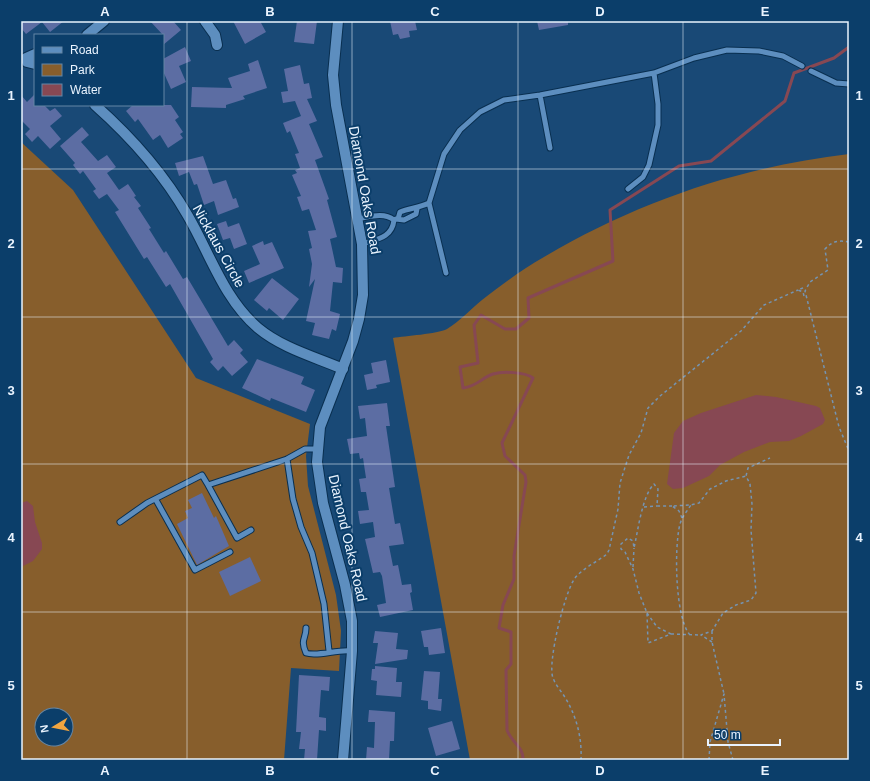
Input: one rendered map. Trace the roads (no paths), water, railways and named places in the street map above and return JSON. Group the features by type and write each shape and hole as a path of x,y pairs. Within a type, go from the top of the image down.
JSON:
{"street":[{"path":"88,34 104,21"},
{"path":"205,21 215,35 217,45"},
{"name":"Diamond Oaks Road","path":"338,21 333,75 336,105 362,244 363,295 357,326 343,369 322,421 317,449 321,495 350,603 352,621 352,651 343,760"},
{"path":"34,54 26,58 27,62 34,64"},
{"name":"Nicklaus Circle","path":"96,106 113,121 142,152 167,184 187,214 207,250 222,282 238,309 259,329 282,344 343,369"}],"lane":[{"path":"446,273 429,203 444,154 460,130 480,112 504,100 540,95 654,73 694,58 727,50 759,51 782,56 802,66"},
{"path":"811,71 836,83 849,84"},
{"path":"628,189 643,177 649,165 658,125 658,104 654,73"},
{"path":"540,95 550,148"},
{"path":"362,244 386,236 393,230 400,212 412,207 417,209 429,203"},
{"path":"357,219 381,215 404,220 416,214 417,209"},
{"path":"208,485 287,459 305,449 317,449"},
{"path":"287,459 293,499 301,528 312,554 324,604 329,651"},
{"path":"120,522 147,503 156,500 202,475 237,538 251,530"},
{"path":"156,500 195,570 230,552"},
{"path":"306,628 306,633 303,638 303,647 306,653 313,655 329,651 352,651"}],"water":[{"path":"756,395 776,397 816,406 820,408 825,420 823,424 789,441 770,442 744,452 720,465 709,476 683,488 673,489 667,484 674,433 683,421 701,413"},
{"path":"27,501 33,506 35,522 42,543 42,549 33,561 21,567 21,503"}],"waterway":[{"path":"523,760 523,755 507,730 506,670 511,664 511,632 499,628 503,605 514,579 514,556 526,482 525,475 505,456 502,443 533,378 519,373 497,373 472,386 463,388 460,367 478,363 474,325 481,315 505,329 516,329 529,318 528,298 613,261 610,210 679,166 711,161 785,101 794,73 834,58 849,47"}]}
